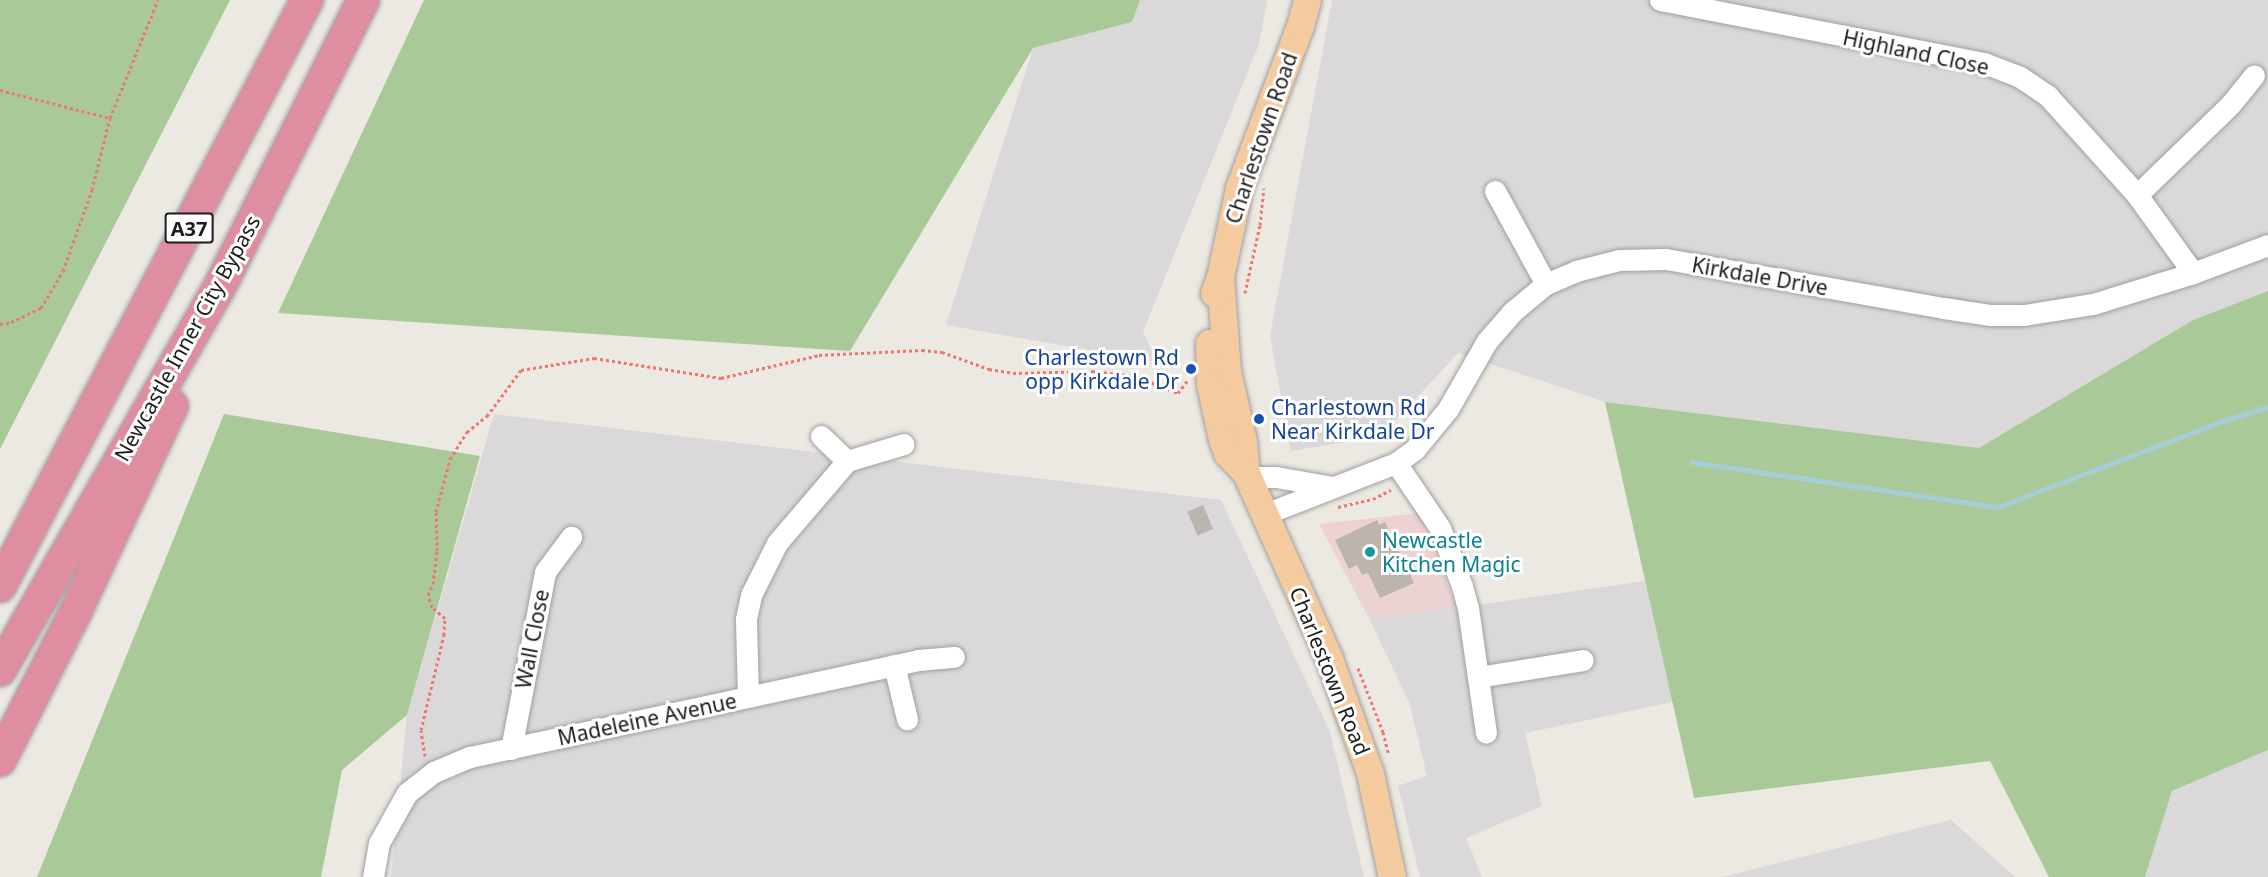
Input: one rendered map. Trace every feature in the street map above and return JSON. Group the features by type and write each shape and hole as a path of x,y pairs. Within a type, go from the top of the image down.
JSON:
{"highway":[{"name":"A37","path":"0,586 307,0"},
{"name":"Newcastle Inner City Bypass","path":"0,670 219,288 363,0"},
{"path":"0,760 74,615 175,400 219,288"},
{"path":"0,552 70,456"}],"main road":[{"name":"Charlestown Road","path":"1307,0 1300,26 1239,188 1220,277 1213,295 1209,325 1210,384 1227,453 1247,475 1328,656 1370,773 1392,877"}],"street":[{"name":"Highland Close","path":"1660,0 1984,63 2020,77 2048,96 2137,195 2193,273"},
{"path":"2137,195 2230,105 2254,75"},
{"path":"1495,191 1546,284"},
{"name":"Kirkdale Drive","path":"1265,513 1396,463 1415,449 1448,409 1487,341 1512,312 1546,284 1576,271 1619,260 1666,260 1944,309 1990,315 2024,315 2093,304 2193,273 2268,245"},
{"path":"821,436 848,461"},
{"path":"748,697 745,648 751,596 777,543 848,461 904,444"},
{"path":"1396,463 1440,528 1468,608 1486,733"},
{"path":"1247,475 1276,477 1334,487"},
{"name":"Wall Close","path":"512,749 545,572 571,537"},
{"name":"Madeleine Avenue","path":"373,877 380,843 407,793 432,773 470,757 894,665 954,657"},
{"path":"1478,677 1583,660"},
{"path":"894,665 907,718"}],"path":[{"path":"0,324 11,322 41,308 63,271 92,190 110,118 158,0"},
{"path":"0,90 110,118"},
{"path":"1244,301 1264,199 1264,185"},
{"path":"432,773 421,730 444,635 445,618 432,607 429,595 433,584 437,551 436,512 450,459 467,432 487,416 521,370 594,358 722,378 748,374 766,365 819,355 921,350 942,352 989,369 1013,373 1092,371 1136,376 1178,393"}],"shaded area":[{"path":"1140,0 1267,0 1259,44 1143,332 1157,362 946,325 1033,48 1132,22"},
{"path":"1332,0 2268,0 2268,291 2193,320 1979,448 1605,402 1458,353 1381,436 1291,451 1270,336"},
{"path":"494,414 1221,500 1330,732 1364,877 391,877 407,715"},
{"path":"1420,513 1457,608 1369,618 1319,524"},
{"path":"1645,581 1673,702 1525,733 1542,806 1466,838 1482,877 1420,877 1398,786 1427,776 1409,702 1369,618"},
{"path":"2268,750 2268,877 2145,877 2172,791"},
{"path":"1951,820 2015,877 1722,877"}],"green space":[{"path":"0,0 230,0 0,449"},
{"path":"424,0 1140,0 1132,22 1033,48 850,351 278,313"},
{"path":"2268,291 2268,750 2172,791 2145,877 2049,877 1990,761 1694,798 1605,402 1979,448 2193,320"},
{"path":"224,414 480,456 407,715 342,770 321,877 37,877"}],"building":[{"path":"1203,505 1213,529 1198,536 1187,512"},
{"name":"Newcastle Kitchen Magic","path":"1377,520 1379,525 1385,522 1414,583 1380,598 1368,573 1362,575 1357,565 1349,569 1335,540"}],"waterway":[{"path":"1692,462 1998,507 2219,422 2268,407"}],"place":[{"name":"Charlestown Rd opp Kirkdale Dr","path":"1191,369"},
{"name":"Charlestown Rd Near Kirkdale Dr","path":"1259,419"},
{"name":"Newcastle Kitchen Magic","path":"1370,552"}]}
